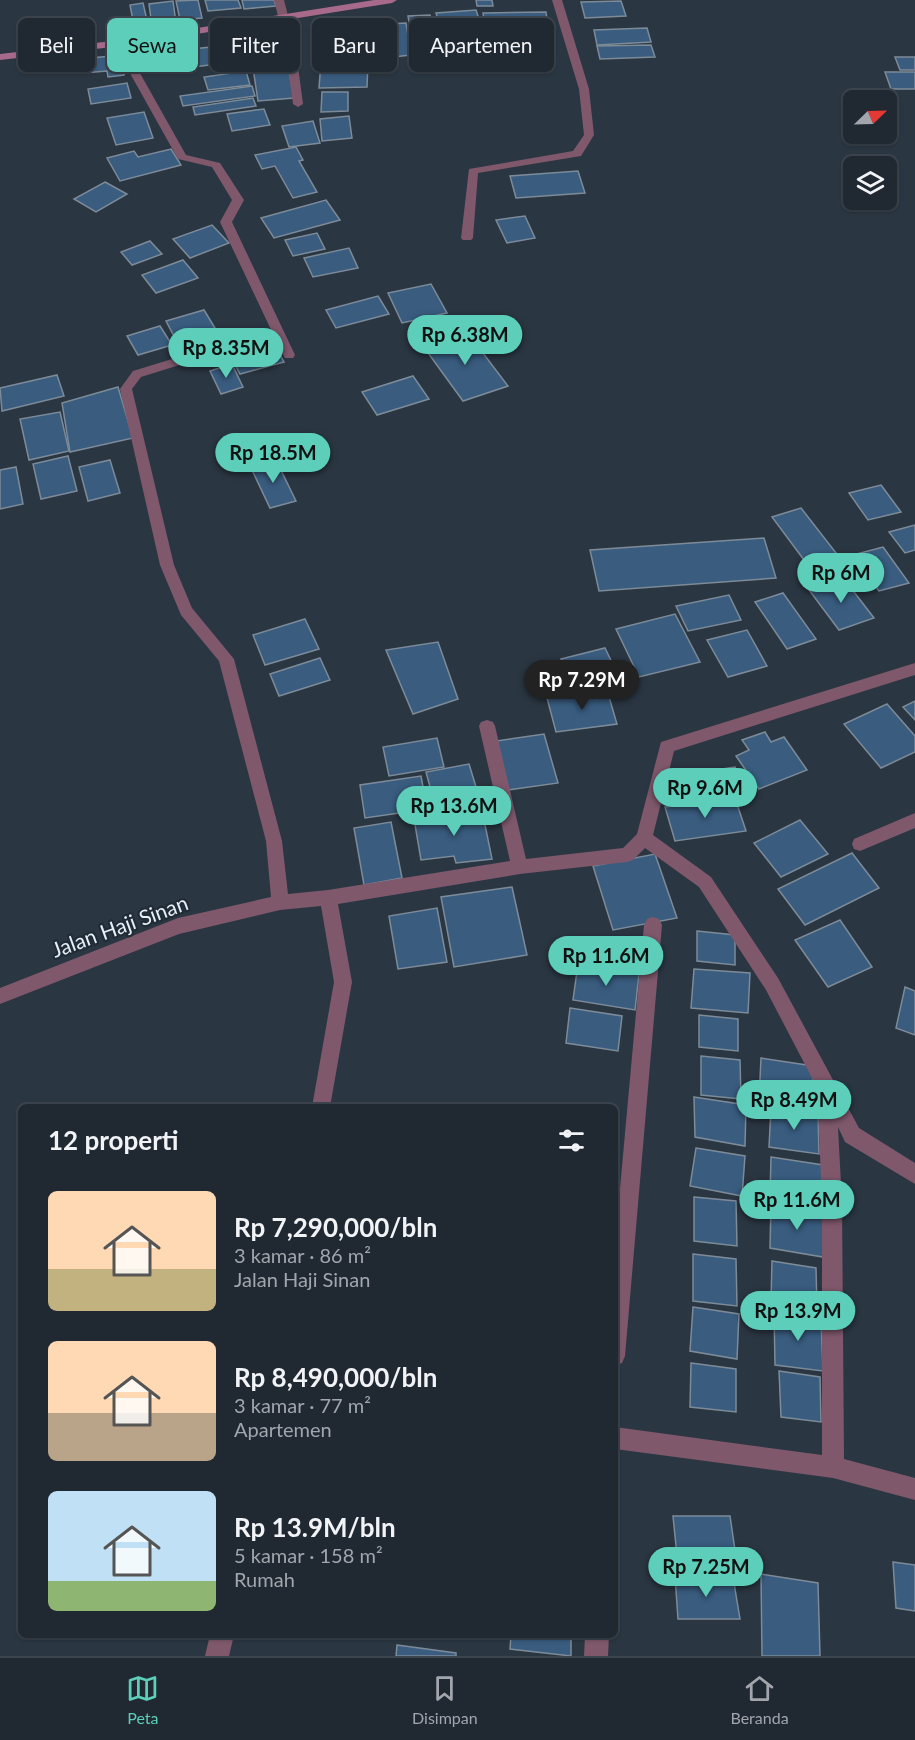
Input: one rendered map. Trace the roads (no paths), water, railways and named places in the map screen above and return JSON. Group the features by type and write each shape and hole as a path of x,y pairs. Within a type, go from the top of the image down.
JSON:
{"main road":[{"path":"285,18 392,0"},
{"path":"0,57 107,45"}],"street":[{"path":"279,0 285,18"},
{"path":"467,238 473,171 577,154 589,135 584,89 557,0"},
{"path":"134,72 182,157 216,165 238,200 226,222 289,355"},
{"path":"295,72 298,104"},
{"path":"198,355 137,374 126,389 167,565 186,610 226,659 274,841 280,902"},
{"path":"915,669 668,747 644,838 705,882 772,984 852,1135 915,1174"},
{"path":"487,726 520,867"},
{"path":"860,844 915,820"},
{"name":"Jalan Haji Sinan","path":"0,996 178,926 280,902 328,898 520,867 627,855 644,838"},
{"path":"322,1104 344,982 328,898"},
{"path":"618,1322 653,925"},
{"path":"827,1107 832,1203 833,1467"},
{"path":"618,1438 833,1467 915,1489"},
{"path":"217,1656 221,1638"},
{"path":"596,1656 597,1638"}]}
